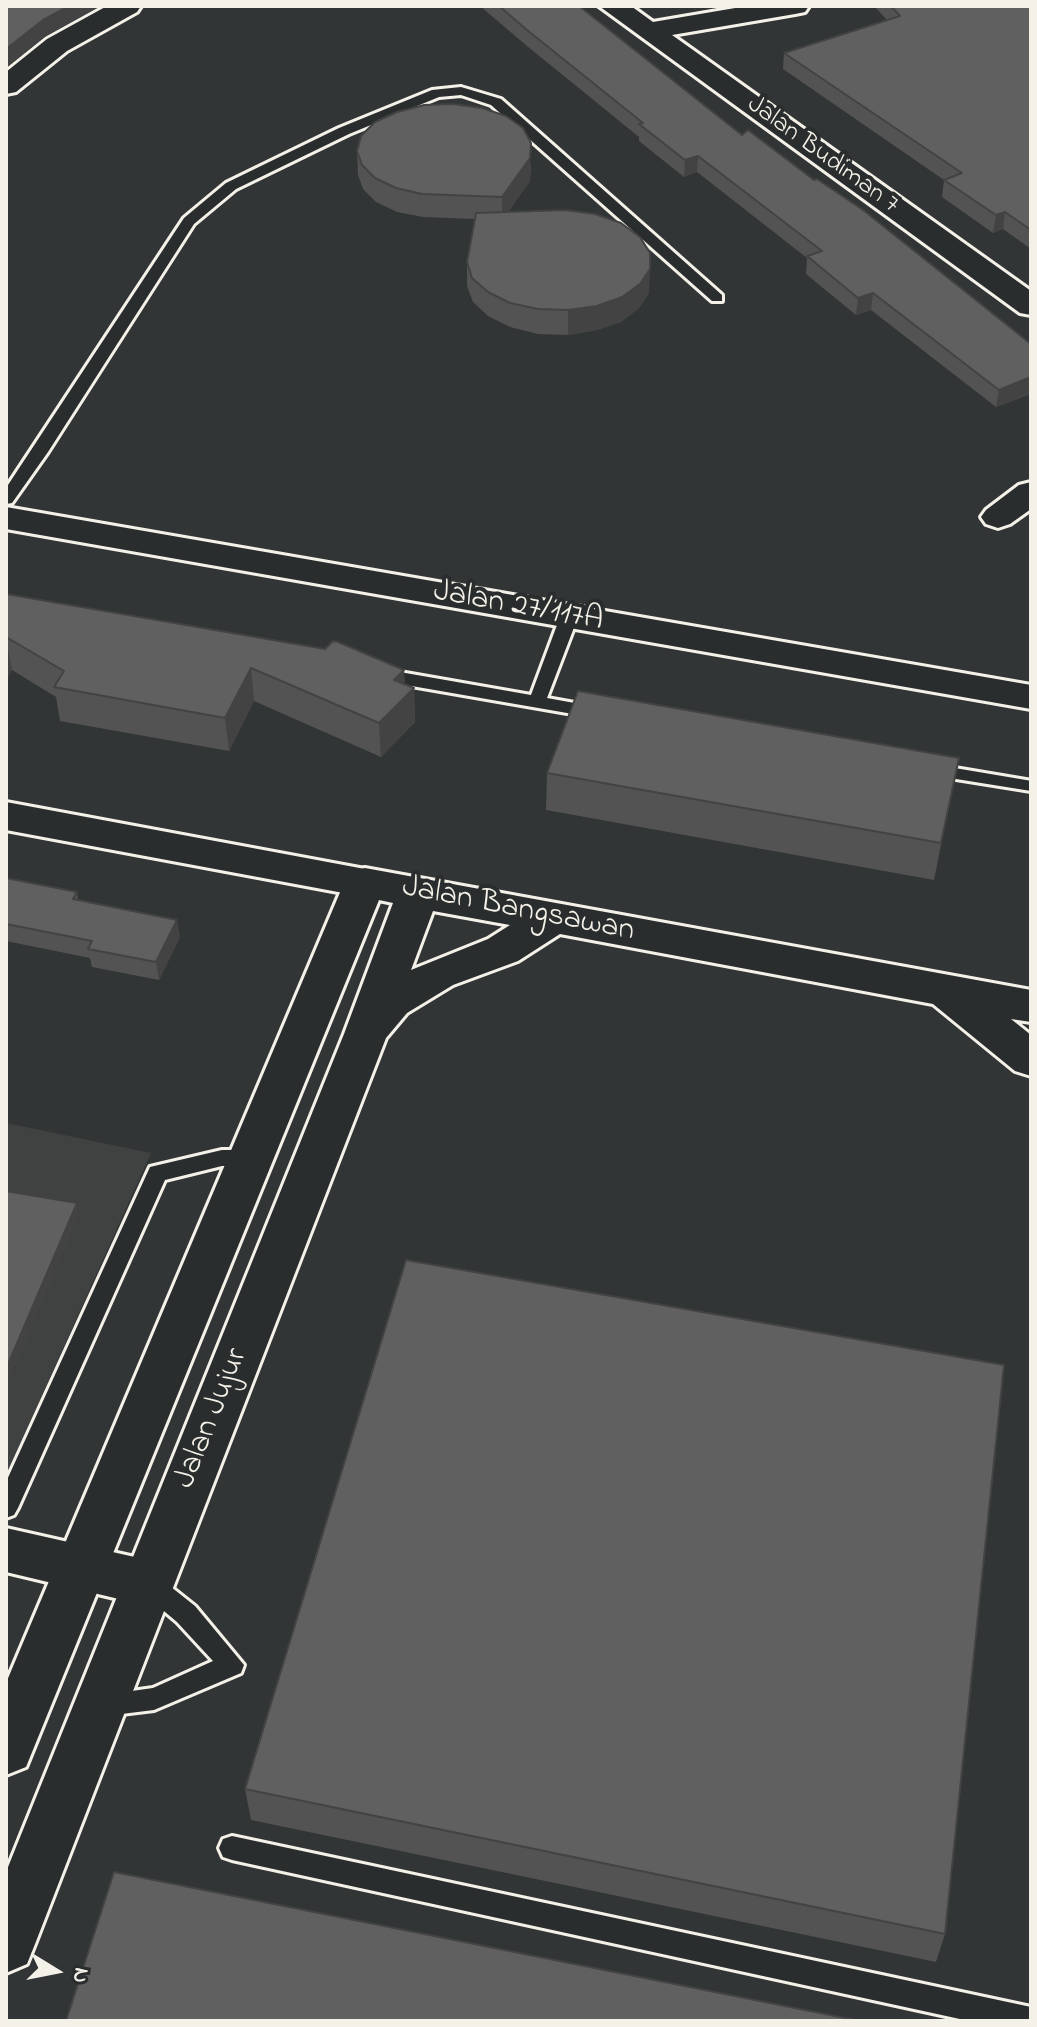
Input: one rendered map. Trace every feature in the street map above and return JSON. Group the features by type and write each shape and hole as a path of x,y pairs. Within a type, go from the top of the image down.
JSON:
{"street":[{"path":"6,86 57,45 127,6"},
{"name":"Jalan Budiman 7","path":"613,6 1031,306"},
{"path":"648,31 795,6"},
{"path":"998,517 1031,492"},
{"name":"Jalan 27/117A","path":"6,518 1031,697"},
{"name":"Jalan Bangsawan","path":"6,816 1031,1006"},
{"name":"Jalan Jujur","path":"6,1749 365,883"},
{"name":"Jalan Jujur","path":"6,1944 366,1034 418,893"},
{"path":"366,1034 392,1002 438,974 503,950 553,918"},
{"path":"945,991 1031,980"},
{"path":"945,991 1031,1059"},
{"path":"6,1550 148,1583"}],"lane":[{"path":"6,499 40,452 161,259 189,221 231,186 344,131 437,93 461,91 496,102 717,298"},
{"path":"537,702 569,617"},
{"path":"365,672 613,715"},
{"path":"919,768 1026,786"},
{"path":"6,1508 157,1173 222,1158 253,1158"},
{"path":"101,1704 154,1699 232,1665 186,1614 148,1583"},
{"path":"232,1848 1031,2021"}],"shaded area":[{"path":"6,1123 151,1153 6,1475"}],"building":[{"path":"6,6 69,6 43,20 6,49"},
{"path":"499,6 579,6 742,135 748,130 814,180 817,179 863,210 1031,344 1031,377 999,390 873,293 858,298 807,256 822,251 698,156 685,160"},
{"path":"891,6 1031,6 1031,230 1005,212 996,215 944,180 962,173 784,53 900,16"},
{"path":"453,104 482,108 506,116 523,128 531,143 530,158 502,197 422,194 396,188 375,178 362,165 357,151 361,136 375,122 424,105"},
{"path":"565,210 595,214 621,223 640,237 650,253 650,269 640,284 622,297 597,306 568,310 538,309 510,303 488,292 472,278 467,262 476,213"},
{"path":"6,594 325,649 333,641 338,642 404,670 394,680 414,688 379,723 251,668 225,718 54,687 64,671 6,637"},
{"path":"578,691 959,758 941,843 547,773"},
{"path":"6,878 77,892 73,899 177,920 156,962 88,949 92,941 6,924"},
{"path":"6,1191 77,1203 6,1369"},
{"path":"406,1260 1004,1365 945,1934 245,1789"},
{"path":"114,1872 860,2021 66,2021"}]}
